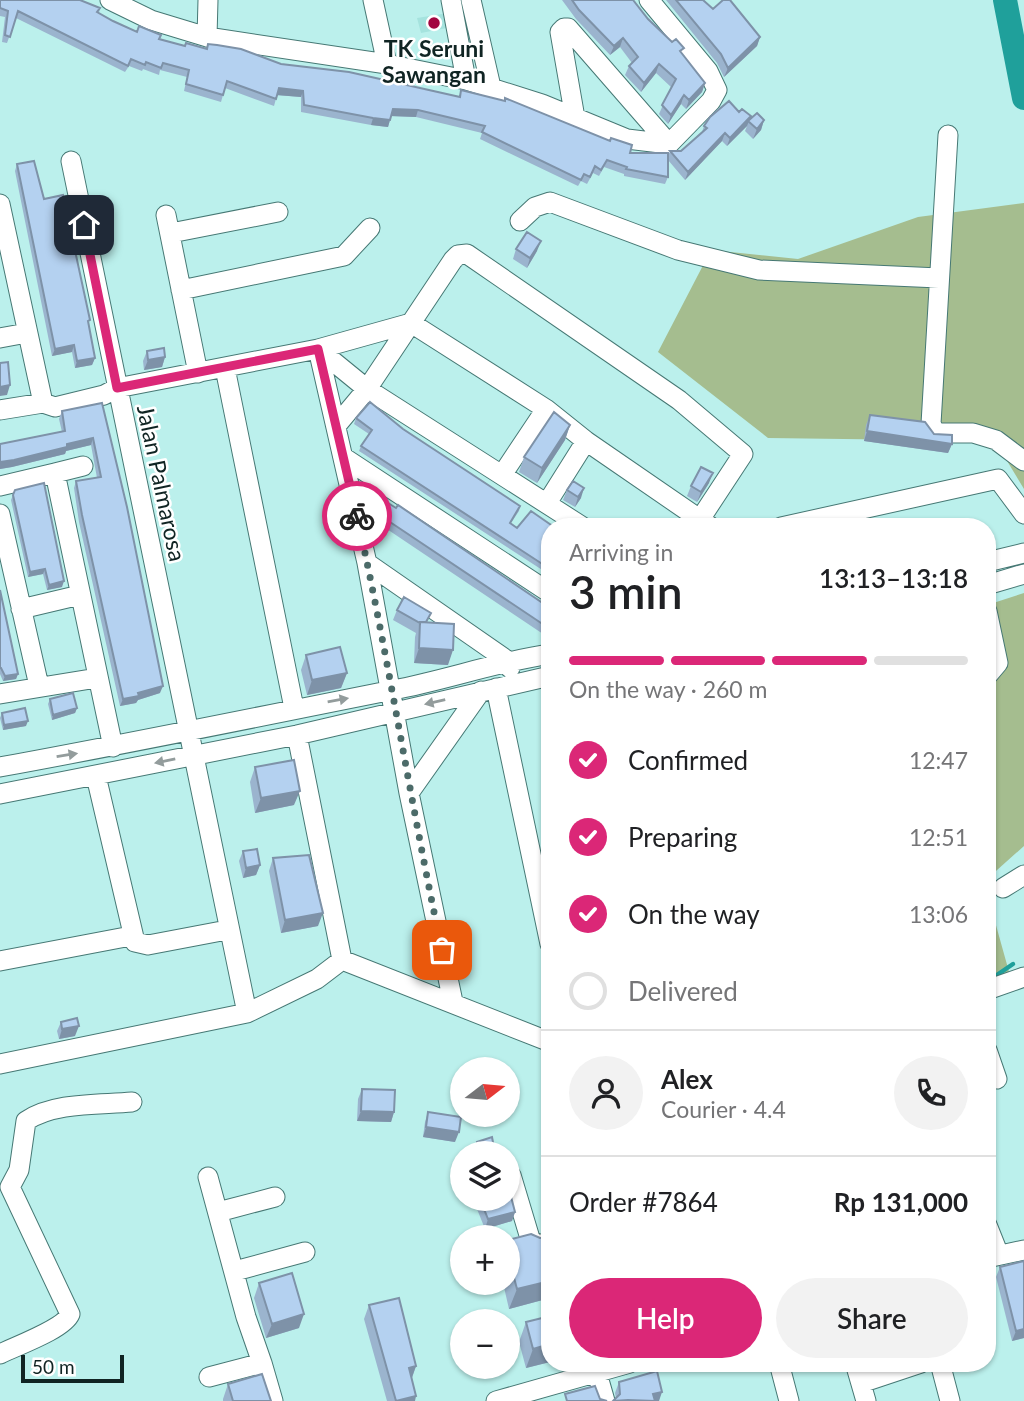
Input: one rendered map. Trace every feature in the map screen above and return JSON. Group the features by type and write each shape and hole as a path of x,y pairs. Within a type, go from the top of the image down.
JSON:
{"street":[{"path":"206,37 208,0"},
{"path":"373,0 387,64"},
{"path":"451,0 466,80"},
{"path":"471,0 491,87"},
{"path":"649,0 712,77 717,90 711,101 669,144"},
{"path":"117,2 151,20 206,37 387,64 466,80 627,139 669,144"},
{"path":"575,118 560,33 564,28 568,28 669,144"},
{"path":"948,135 930,424 936,433 973,433 996,440 1024,461"},
{"name":"Jalan Palmarosa","path":"71,161 194,755 227,930 247,1013"},
{"path":"520,221 535,206 550,202 678,250 759,270 939,278"},
{"path":"0,204 4,242 43,403"},
{"path":"198,373 169,224 278,212"},
{"path":"181,290 344,256 370,228"},
{"path":"336,426 367,389 458,255 467,254 679,400 743,454 706,518"},
{"path":"0,410 43,403 53,394 101,385 117,388 318,349 411,323 546,409 694,518"},
{"path":"0,338 27,333"},
{"path":"318,349 367,389 570,518"},
{"path":"318,349 367,563 393,690 409,793 453,1002"},
{"path":"225,368 294,708"},
{"path":"502,475 546,409"},
{"path":"547,503 586,441"},
{"path":"344,457 541,587"},
{"path":"0,486 83,466"},
{"path":"55,473 113,747"},
{"path":"822,518 998,479 1024,514"},
{"path":"0,514 39,686"},
{"path":"996,560 1024,553"},
{"path":"367,563 508,660"},
{"path":"996,582 1024,574"},
{"path":"20,609 80,595"},
{"path":"0,767 113,747 294,708 393,690 508,660 541,655"},
{"path":"409,793 496,687 508,660"},
{"path":"0,694 97,678"},
{"path":"0,794 297,734 541,678"},
{"path":"496,687 541,901"},
{"path":"297,734 342,960"},
{"path":"96,776 131,936 135,942 148,946 227,930"},
{"path":"1003,888 1024,875"},
{"path":"0,961 131,936"},
{"path":"342,960 541,1038"},
{"path":"0,1065 247,1013 317,979 342,960"},
{"path":"996,986 1024,974 1024,960"},
{"path":"0,1354 67,1321 71,1314 10,1187 19,1170 26,1121 37,1114 73,1107 132,1102"},
{"path":"208,1177 246,1317 273,1401"},
{"path":"218,1212 275,1197"},
{"path":"520,1204 533,1245 541,1244"},
{"path":"996,1255 1024,1250"},
{"path":"235,1271 305,1252"},
{"path":"209,1377 262,1363"},
{"path":"496,1401 600,1372"},
{"path":"781,1372 789,1401"},
{"path":"857,1372 863,1392 903,1372"},
{"path":"942,1372 950,1401"},
{"path":"597,1373 605,1401"}],"shaded area":[{"name":"TK Seruni Sawangan","path":"448,13 452,27 421,33 417,18"}],"green space":[{"path":"1024,203 1024,489 995,441 768,438 658,352 711,250 798,259 918,217"},
{"path":"1024,593 1024,846 996,871 996,602"},
{"path":"996,925 1011,979 996,985"}],"building":[{"path":"0,0 80,0 100,8 97,12 137,32 139,26 161,35 159,39 185,46 186,43 207,49 208,44 241,49 281,64 349,72 460,97 461,90 505,101 505,98 610,141 611,138 632,145 630,153 668,153 668,177 626,169 627,167 607,160 601,170 595,166 590,177 584,174 581,180 482,132 485,126 418,110 393,109 390,120 373,118 304,105 303,91 279,88 276,99 227,81 223,95 186,84 189,70 163,63 161,68 146,62 145,65 131,59 128,66 18,11 10,37 5,35 8,11 0,8"},
{"path":"572,0 633,0 672,42 676,39 684,48 680,51 705,83 689,100 684,95 671,115 662,105 676,79 659,64 644,83 629,66 638,57 623,38 614,46"},
{"path":"676,0 703,0 713,9 723,0 730,0 760,37 728,68 721,54"},
{"path":"729,101 739,112 742,109 751,116 730,138 725,133 688,172 670,151 681,151 707,128 704,126 710,117"},
{"path":"757,113 764,120 757,129 748,121"},
{"path":"34,161 44,199 63,195 90,320 88,321 95,358 77,361 74,345 55,349 17,164"},
{"path":"527,232 541,241 530,258 516,249"},
{"path":"164,348 165,357 148,360 147,351"},
{"path":"8,362 10,385 0,387 0,363"},
{"path":"370,402 403,429 520,506 510,523 517,528 531,511 541,518 541,563 361,446 372,430 356,418"},
{"path":"102,403 127,507 163,686 123,699 76,481 101,477 93,438 67,444 67,447 0,462 0,444 65,431 62,411"},
{"path":"554,412 570,425 542,468 524,457"},
{"path":"870,415 925,422 934,434 952,435 952,444 867,431"},
{"path":"701,467 713,473 701,492 691,486"},
{"path":"573,481 584,488 578,497 567,490"},
{"path":"44,483 64,581 49,585 45,569 30,572 13,495 15,490"},
{"path":"374,494 396,508 398,505 541,602 541,623 372,510 370,501"},
{"path":"0,590 18,674 5,676 0,668"},
{"path":"404,597 431,613 426,622 420,623 397,610"},
{"path":"420,622 454,624 453,650 419,648"},
{"path":"340,647 347,673 312,680 306,655"},
{"path":"73,693 77,708 53,715 50,699"},
{"path":"25,708 28,721 4,725 2,713"},
{"path":"294,760 300,791 261,798 255,767"},
{"path":"257,849 260,865 246,868 243,851"},
{"path":"309,855 323,913 285,920 273,858"},
{"path":"77,1018 79,1026 62,1029 61,1022"},
{"path":"362,1089 395,1090 394,1112 361,1111"},
{"path":"428,1112 450,1115 450,1127 460,1127 459,1132 426,1127"},
{"path":"485,1211 515,1211 515,1212 488,1219"},
{"path":"531,1234 541,1238 541,1283 520,1288 520,1237"},
{"path":"1024,1261 1024,1329 1016,1331 1000,1267"},
{"path":"292,1273 304,1314 272,1324 259,1283"},
{"path":"399,1298 416,1366 409,1368 416,1396 396,1401 369,1305"},
{"path":"541,1318 541,1347 533,1349 526,1322"},
{"path":"657,1372 662,1392 653,1394 655,1401 613,1401 620,1394 619,1382"},
{"path":"262,1374 271,1401 233,1401 228,1384"},
{"path":"595,1386 600,1399 607,1401 567,1401 565,1394"}],"waterway":[{"path":"1005,0 1024,98"},
{"path":"996,976 1013,964"}],"way so far":[{"path":"357,516 393,690 409,793 442,950"}],"place":[{"name":"TK Seruni Sawangan","path":"434,23"}],"route":[{"path":"84,225 117,388 318,349 357,516"}]}
